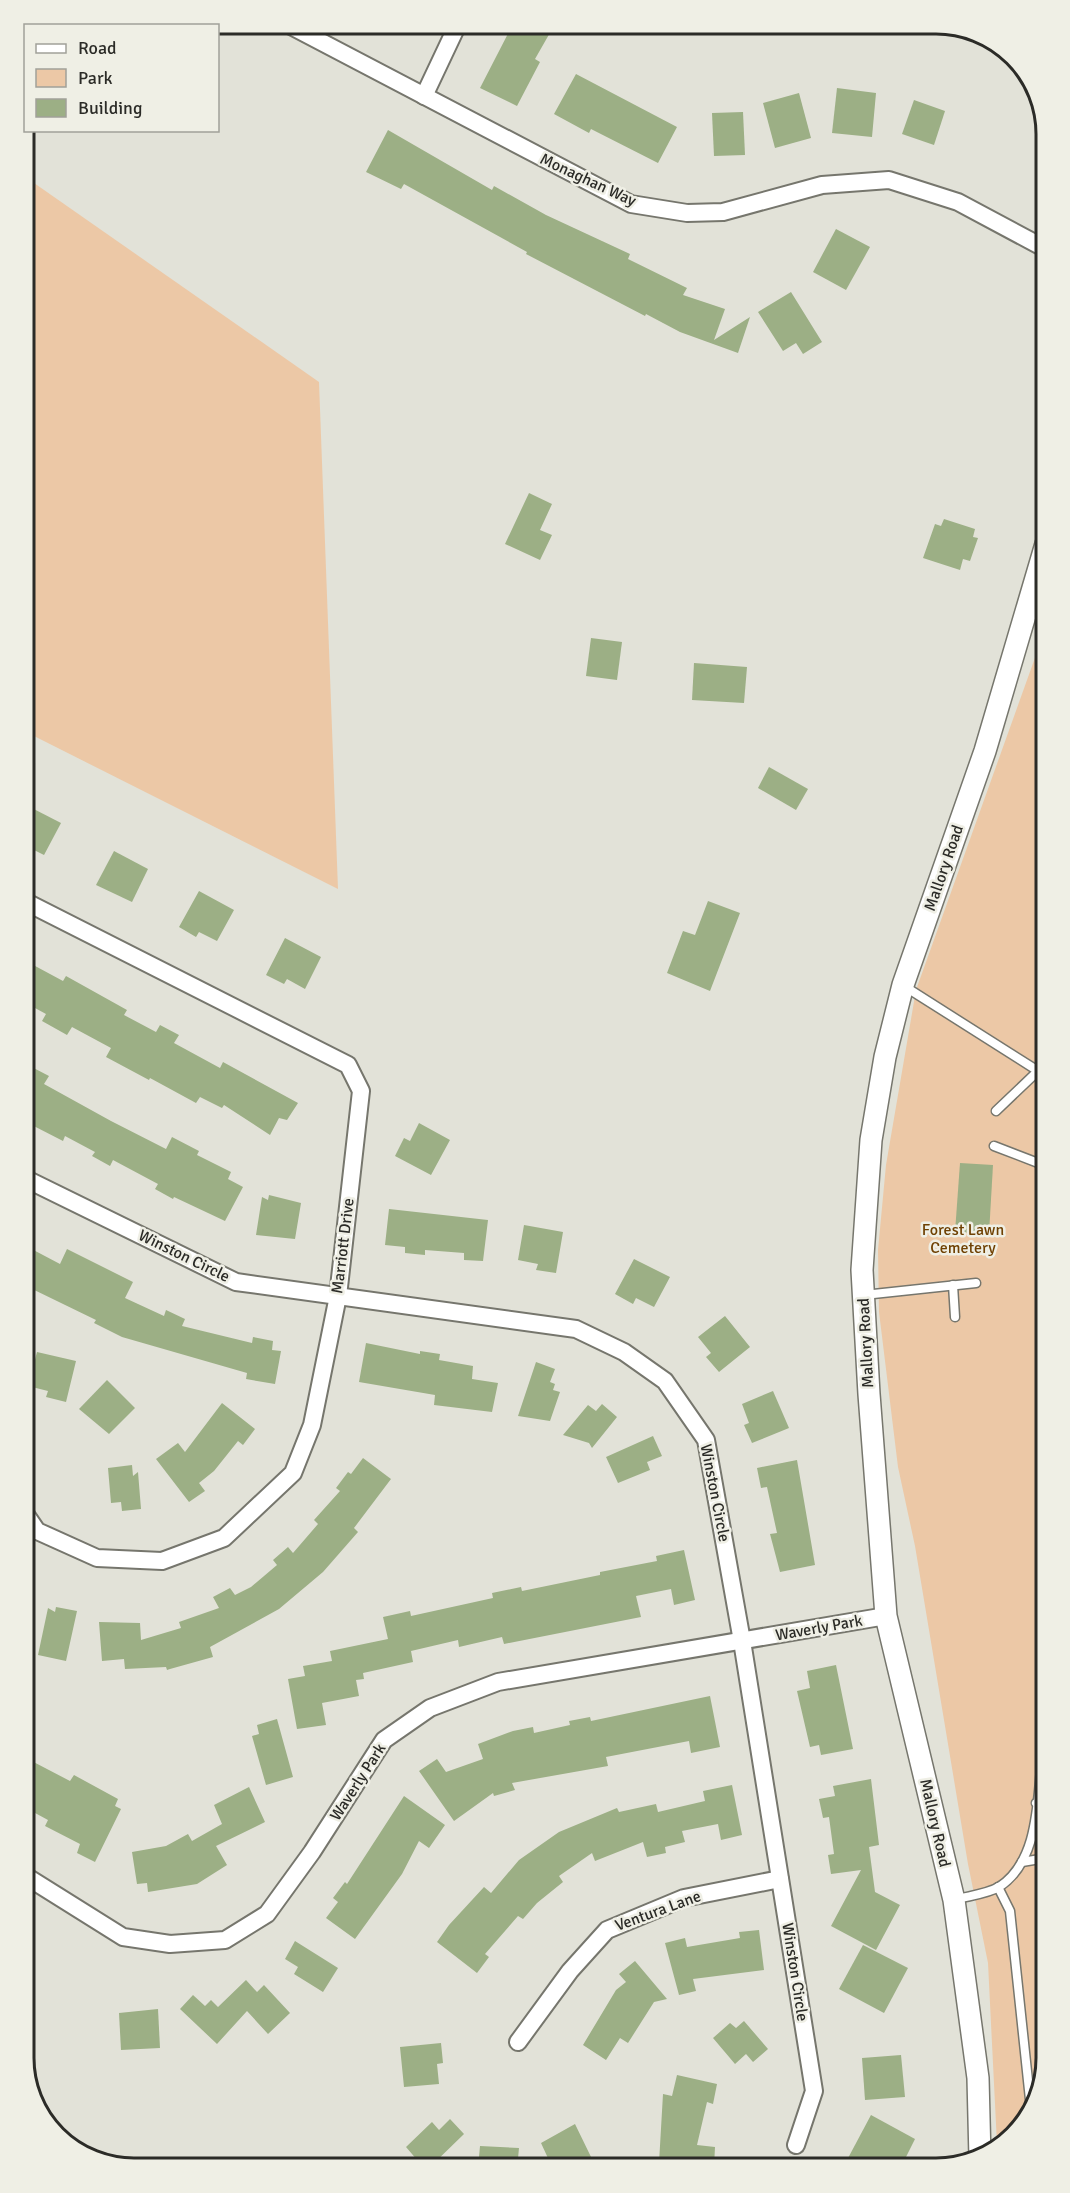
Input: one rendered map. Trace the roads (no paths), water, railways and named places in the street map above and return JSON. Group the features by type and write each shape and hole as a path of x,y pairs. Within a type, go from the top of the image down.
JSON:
{"street":[{"name":"Monaghan Way","path":"306,34 631,204 687,213 723,212 822,185 890,180 958,202 1036,244"},
{"path":"424,96 453,34"},
{"name":"Mallory Road","path":"980,2148 978,2078 954,1900 886,1616 862,1270 871,1140 885,1057 903,985 985,751 1036,578"},
{"name":"Marriott Drive","path":"34,1527 37,1531 97,1558 162,1562 224,1538 293,1473 312,1425 338,1296 361,1091 348,1065 35,906"},
{"name":"Winston Circle","path":"34,1183 236,1282 576,1329 624,1352 665,1381 706,1440 742,1641 814,2091 796,2145"},
{"name":"Waverly Park","path":"34,1881 123,1937 170,1944 225,1940 267,1914 312,1852 384,1740 430,1708 498,1682 886,1616"},
{"name":"Ventura Lane","path":"518,2042 570,1971 607,1929 684,1898 780,1879"}],"lane":[{"path":"903,985 1036,1070"},
{"path":"996,1110 1036,1073"},
{"path":"994,1146 1036,1162"},
{"path":"864,1295 976,1283"},
{"path":"953,1286 955,1317"},
{"path":"954,1900 998,1887 1022,1862 1032,1838 1036,1803"},
{"path":"1022,1862 1036,1860"},
{"path":"998,1887 1010,1911 1029,2093"}],"park label":[{"name":"Forest Lawn Cemetery","path":"963,1239"}]}
